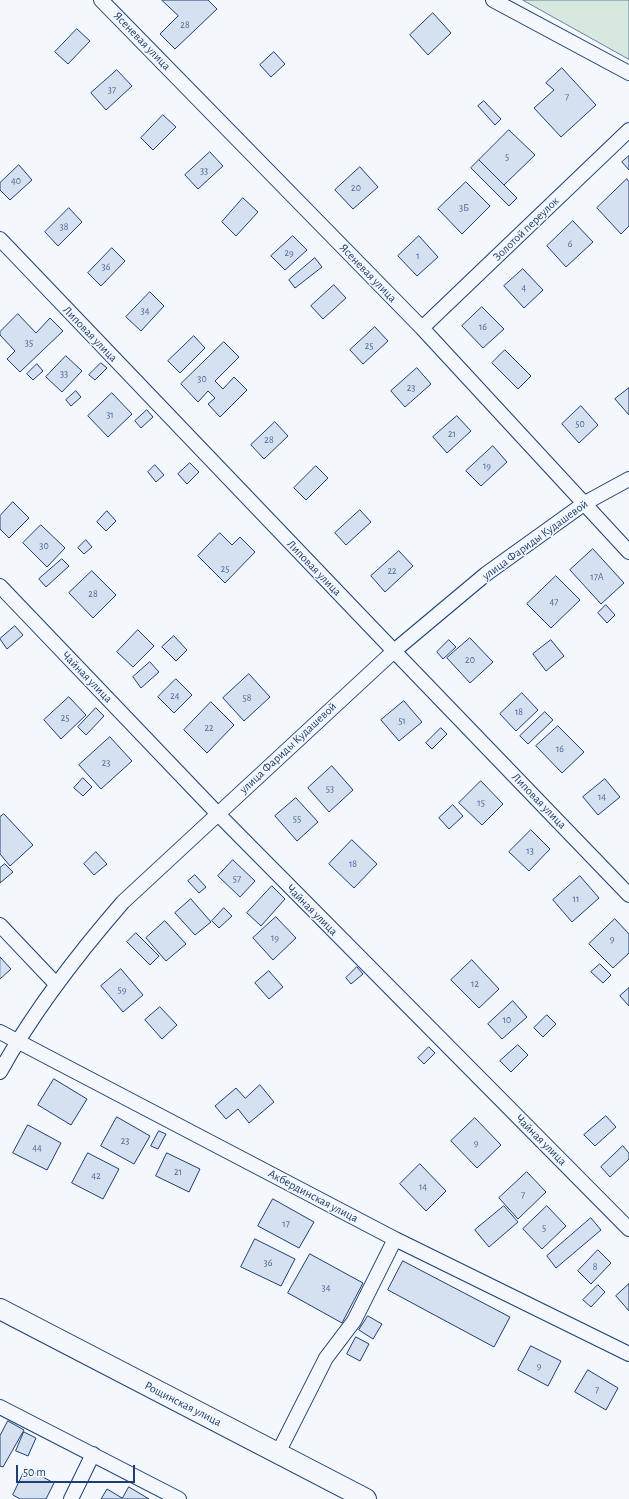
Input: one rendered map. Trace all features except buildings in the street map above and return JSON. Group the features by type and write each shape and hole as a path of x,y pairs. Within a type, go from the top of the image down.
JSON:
{"street":[{"name":"Ясеневая улица","path":"101,0 422,328 629,552"},
{"path":"493,0 629,73"},
{"name":"Золотой переулок","path":"422,328 629,130"},
{"name":"Липовая улица","path":"0,240 629,895"},
{"name":"улица Фариды Кудашевой","path":"0,1072 16,1041 56,984 123,902 217,813 394,651 486,574 585,503 629,479"},
{"name":"Чайная улица","path":"0,586 217,813 629,1229"},
{"path":"0,925 56,984"},
{"name":"Акбердинская улица","path":"0,1032 395,1239 629,1354"},
{"path":"278,1453 326,1358 354,1320 395,1239"},
{"name":"Рощинская улица","path":"0,1309 366,1499"},
{"path":"0,1407 93,1454 158,1494 179,1499"},
{"path":"71,1499 93,1454"}],"shaded area":[{"path":"523,0 629,0 629,59"}]}
